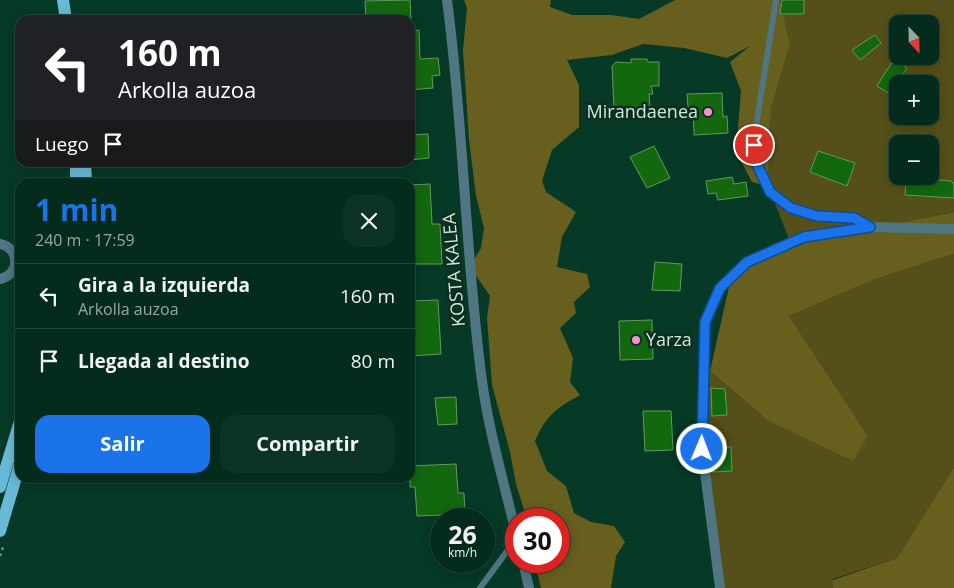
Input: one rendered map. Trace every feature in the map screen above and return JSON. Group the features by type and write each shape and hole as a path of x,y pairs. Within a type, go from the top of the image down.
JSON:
{"main road":[{"path":"63,0 65,15"},
{"path":"0,487 15,437"},
{"path":"0,531 15,481"}],"street":[{"name":"KOSTA KALEA","path":"447,0 454,58 473,306 482,384 510,508"},
{"path":"720,588 702,449 705,322 720,288 747,262 804,237 870,227 954,229"},
{"path":"0,244 15,251"},
{"path":"0,279 8,276 15,269"},
{"path":"526,573 529,588"}],"lane":[{"path":"776,0 754,145 756,162 770,192 791,208 817,216 854,218 870,227"},
{"path":"480,588 505,554"}],"shaded area":[{"path":"464,0 551,0 550,7 572,15 611,15 639,19 675,0 780,0 790,44 771,109 768,186 752,182 736,152 741,91 730,62 750,46 727,58 684,48 643,44 612,55 567,60 579,85 579,127 552,150 542,181 546,192 576,212 562,237 557,267 587,274 590,287 574,302 576,313 560,328 573,358 570,382 580,395 564,404 548,419 535,441 547,471 566,486 574,513 591,522 614,526 625,542 616,556 611,588 541,588 537,573 570,573 570,508 524,508 492,385 487,318 490,296 470,267 481,248 484,228 476,196 469,140 463,50 467,8"},
{"path":"780,0 954,0 954,212 791,244 768,186 771,109 790,44"},
{"path":"954,212 954,254 878,278 789,316 868,436 853,461 767,420 710,371 731,278 791,244"},
{"path":"954,254 954,467 897,558 833,579 833,588 718,588 701,449 710,371 767,420 868,436 789,316 878,278"},
{"path":"954,467 954,588 833,588 833,580 897,558"}],"building":[{"path":"410,0 411,15 366,15 365,1"},
{"path":"782,0 804,0 804,14 780,14"},
{"path":"415,30 419,30 420,59 438,58 440,75 432,76 433,88 415,90"},
{"path":"875,35 881,43 860,60 852,50"},
{"path":"631,59 647,59 648,62 659,62 659,86 651,86 653,94 649,94 650,108 614,109 612,66 616,62 631,63"},
{"path":"890,65 903,65 907,68 902,75 889,75 889,93 877,86"},
{"name":"Mirandaenea","path":"722,93 723,117 727,116 728,133 694,135 693,107 688,107 687,94"},
{"path":"428,134 429,158 415,159 415,135"},
{"path":"654,146 670,178 647,188 630,157"},
{"path":"818,151 855,163 847,186 810,172"},
{"path":"732,177 734,184 746,182 748,196 718,200 716,193 708,194 706,181"},
{"path":"939,180 954,183 954,198 905,195 906,185 939,185"},
{"path":"430,184 432,224 440,224 442,264 415,264 415,185"},
{"path":"655,262 682,264 680,291 652,290"},
{"path":"438,300 441,354 415,356 415,301"},
{"name":"Yarza","path":"652,320 653,359 620,360 619,321"},
{"path":"711,388 725,389 727,415 712,416"},
{"path":"456,397 457,424 438,425 435,398"},
{"path":"643,411 671,411 673,450 645,451"},
{"path":"731,447 732,471 712,472 709,448"},
{"path":"456,464 458,493 464,493 465,508 430,508 430,515 417,516 415,487 410,487 410,483 415,483 415,466"}],"place":[{"name":"Mirandaenea","path":"708,112"},
{"name":"Yarza","path":"636,340"}],"route":[{"path":"702,449 705,322 720,288 747,262 804,237 870,227 854,218 817,216 791,208 770,192 756,162 754,145"}]}
